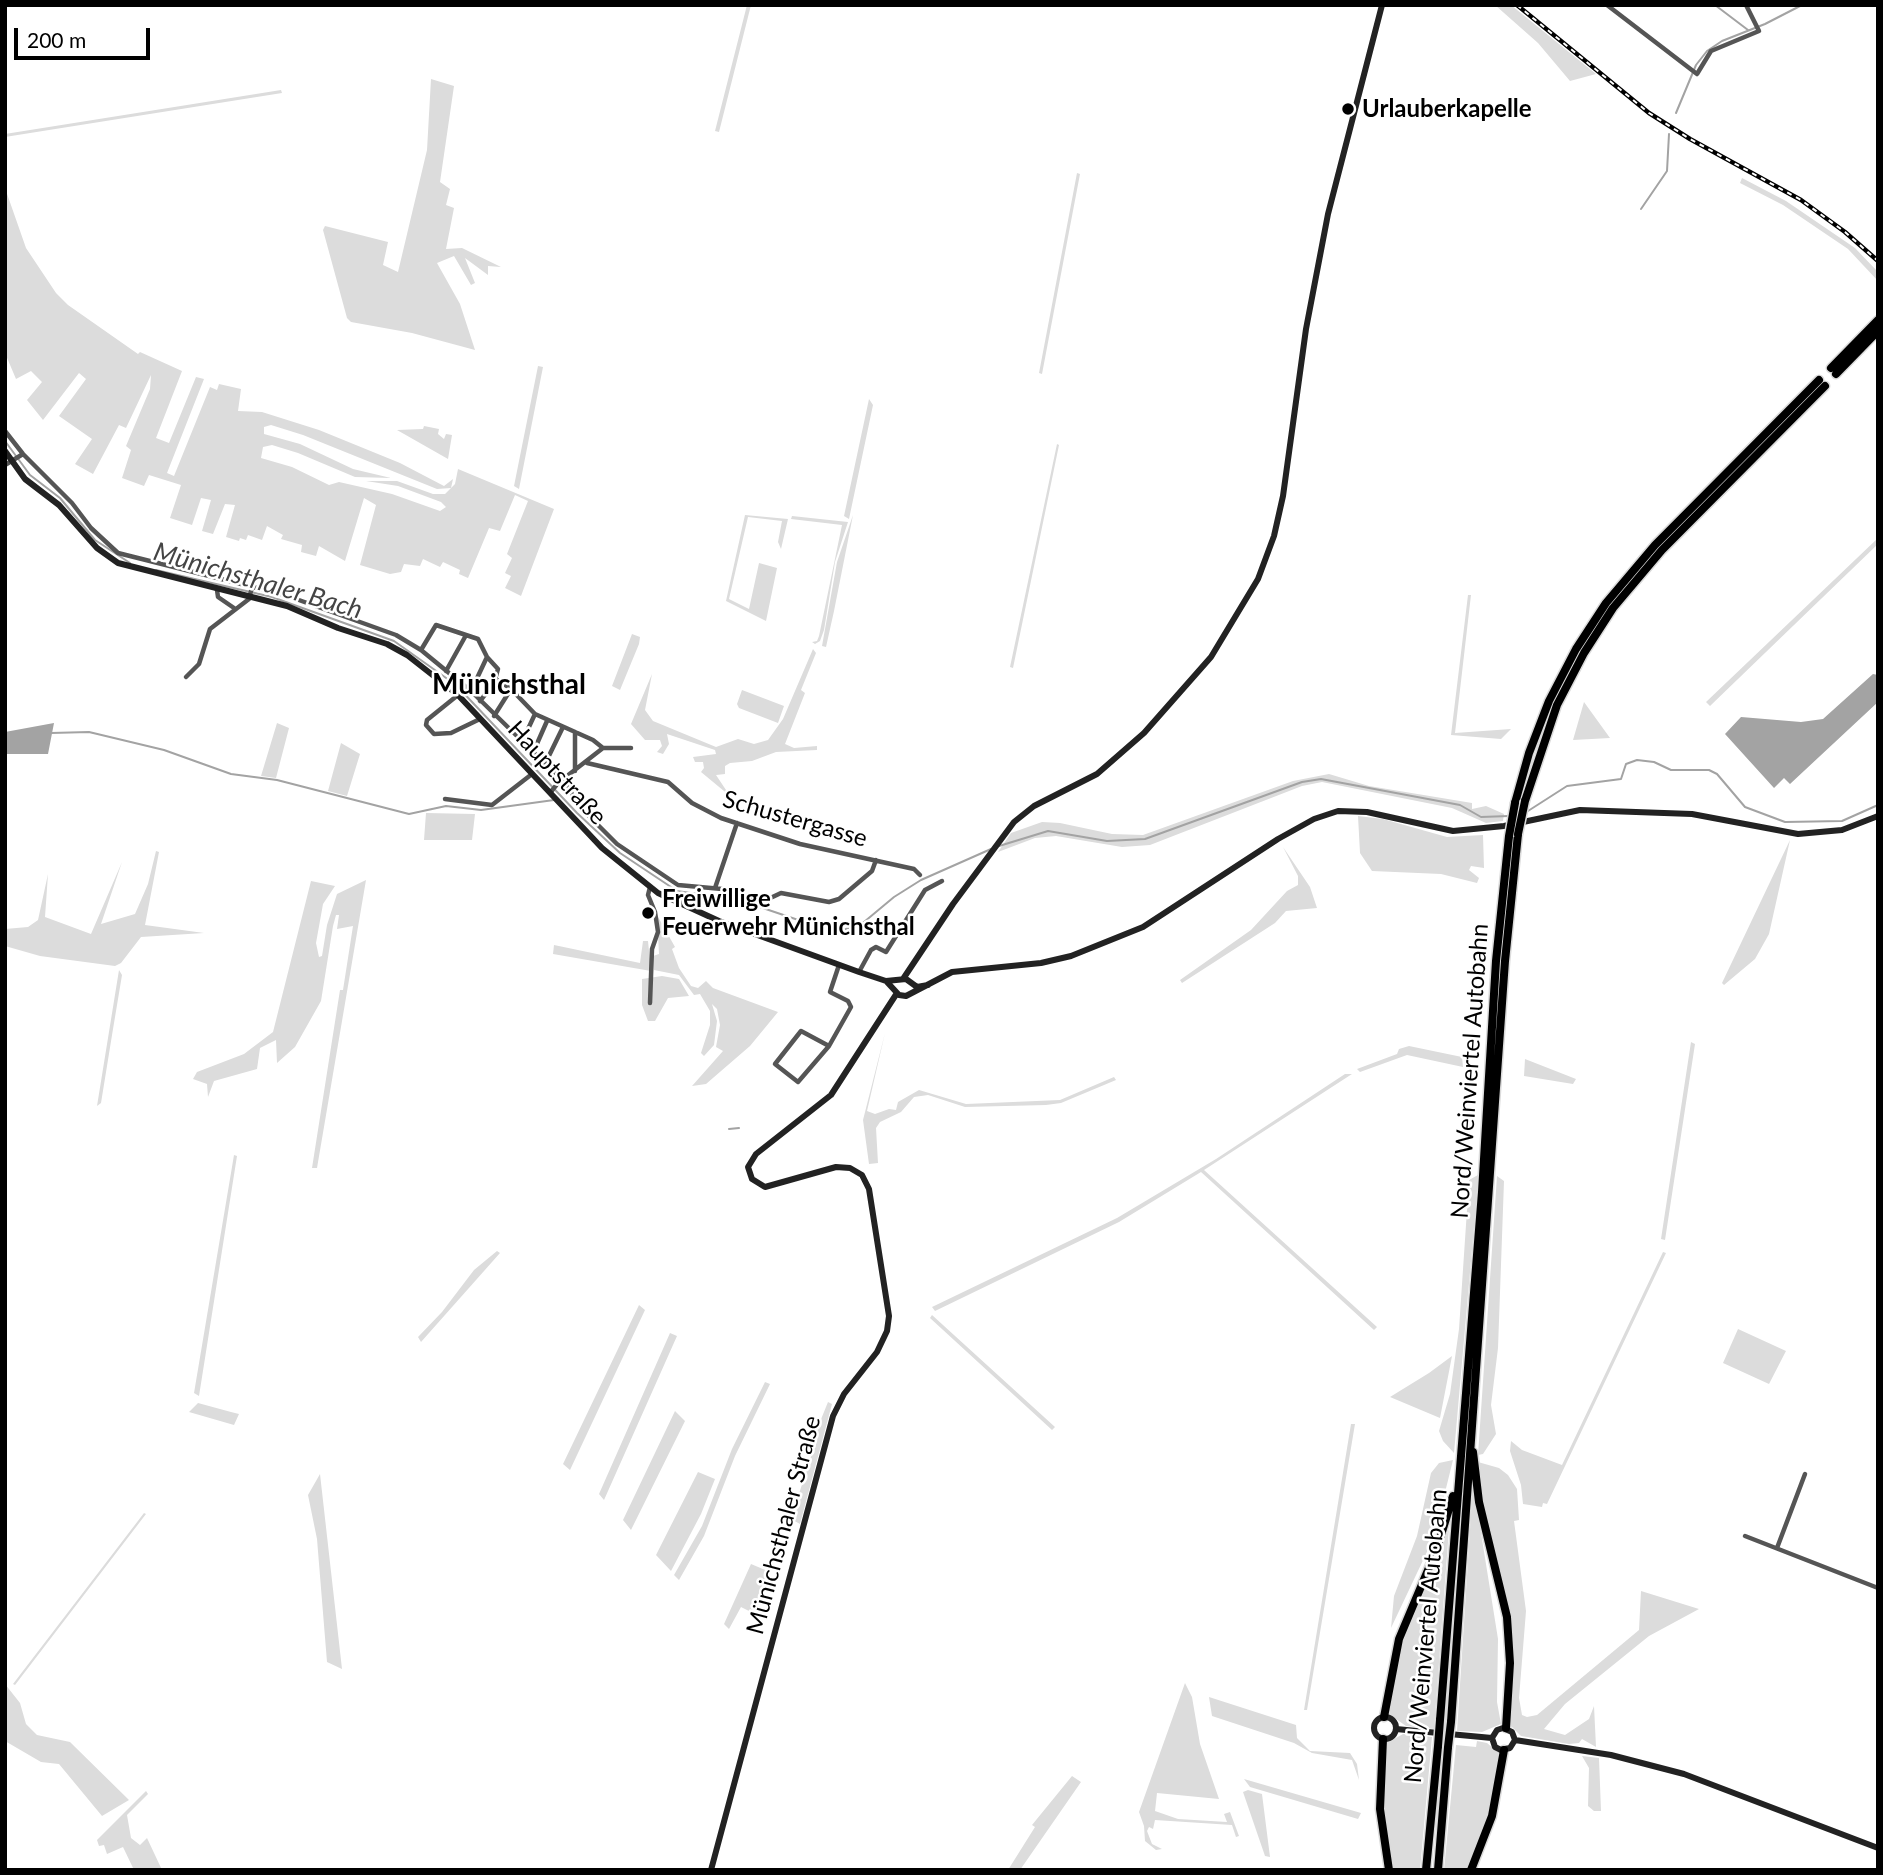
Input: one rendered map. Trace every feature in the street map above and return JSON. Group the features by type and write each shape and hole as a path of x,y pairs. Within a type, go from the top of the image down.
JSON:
{"highway":[{"path":"1878,320 1834,371 1878,331"},
{"name":"Nord/Weinviertel Autobahn","path":"1426,1870 1479,1240 1496,961 1520,802 1557,705 1584,653 1613,608 1662,550 1822,383"},
{"name":"Nord/Weinviertel Autobahn","path":"1438,1870 1451,1722 1514,835"},
{"path":"1471,1428 1479,1502 1507,1617 1510,1663 1506,1728"},
{"path":"1384,1717 1399,1639 1436,1552 1458,1480"},
{"path":"1382,1739 1380,1809 1389,1870"},
{"path":"1471,1870 1492,1816 1504,1750"}],"street":[{"name":"Münichsthaler Straße","path":"711,1870 835,1410 877,1352 888,1324 869,1189 862,1175 850,1168 836,1167 765,1187 752,1179 748,1167 756,1154 831,1095 890,1004 898,985 996,844 1027,811 1097,774 1159,717 1211,657 1262,568 1283,496 1306,329 1328,214 1382,5"},
{"path":"1607,5 1694,72 1711,51 1757,28 1746,5"},
{"name":"Hauptstraße","path":"5,431 22,455 118,554 252,588 396,635 458,695 602,848 650,887 719,921 898,985"},
{"name":"Hauptstraße","path":"5,451 10,463 113,561 132,569 287,606 338,628 387,644 421,650 471,691 591,819 642,863 678,885 715,888 764,901 781,893 829,902 839,899 872,871 876,860"},
{"path":"10,463 22,455"},
{"path":"187,677 198,664 210,629 250,597 252,588"},
{"path":"217,590 218,597 234,608"},
{"path":"421,650 436,625 478,639 487,657 498,669 496,678 480,701"},
{"path":"446,671 465,636"},
{"path":"471,691 487,657"},
{"path":"496,678 512,689 535,714 602,745 603,748"},
{"path":"494,716 512,689"},
{"path":"458,695 427,720 426,725 434,734 451,733 480,719"},
{"path":"521,744 535,714"},
{"path":"532,755 547,721"},
{"path":"544,766 563,727"},
{"path":"575,732 575,771"},
{"path":"553,796 559,782 603,748 631,748"},
{"name":"Schustergasse","path":"587,763 668,782 685,799 705,811 737,823 800,844 914,869 920,875"},
{"path":"445,799 492,805 532,774"},
{"name":"Münichsthaler Straße","path":"890,1004 952,972 1062,959 1131,933 1290,832 1314,819 1338,811 1367,812 1453,831 1504,826 1580,810 1715,816 1764,830 1798,834 1842,830 1878,816"},
{"path":"715,888 737,823"},
{"path":"859,972 871,950 876,947 886,951 925,890 942,881"},
{"path":"650,887 648,895 655,912 658,932 652,949 650,1003"},
{"path":"829,1046 801,1031 775,1063 798,1082 829,1046 851,1007 848,1000 830,992 839,965"},
{"path":"898,985 906,995 911,984 912,968"},
{"path":"898,985 911,984 920,988 928,985"},
{"path":"1777,1548 1805,1474"},
{"path":"1745,1536 1878,1588"},
{"path":"1384,1717 1392,1719 1396,1729 1392,1736 1382,1739 1377,1736 1374,1727 1376,1721 1384,1717"},
{"path":"1506,1728 1512,1732 1515,1740 1512,1746 1504,1750 1495,1747 1492,1738 1497,1730 1506,1728"},
{"path":"1396,1729 1492,1738"},
{"path":"1515,1740 1611,1755 1684,1774 1878,1847"}],"shaded area":[{"path":"747,5 751,5 719,132 715,131"},
{"path":"1495,5 1511,5 1596,74 1570,81 1538,43"},
{"path":"431,79 454,86 440,182 450,189 446,205 454,208 446,249 462,248 501,267 488,266 488,275 465,258 475,283 471,285 454,256 437,263 460,304 475,350 412,333 351,322 347,318 323,230 325,226 388,242 383,265 398,272 427,150"},
{"path":"281,90 282,93 5,137 5,134"},
{"path":"1077,173 1080,174 1042,374 1039,373"},
{"path":"1742,178 1786,201 1855,248 1878,272 1878,281 1848,249 1783,205 1740,183"},
{"path":"5,188 26,248 56,293 68,305 138,354 140,352 182,371 156,438 169,443 196,377 204,379 167,473 174,476 210,387 217,390 219,384 241,389 238,411 262,412 319,430 400,463 444,486 453,479 451,488 455,484 458,469 554,509 521,596 505,588 511,576 505,573 512,558 507,554 528,501 515,495 500,531 489,528 468,578 459,574 460,570 443,562 440,567 423,559 420,566 404,564 401,572 390,574 360,565 376,505 364,498 345,561 319,546 316,556 301,552 302,545 281,539 283,535 267,526 262,540 248,535 246,540 240,538 239,541 226,537 235,505 225,504 213,534 202,531 211,500 201,498 192,525 170,518 181,485 149,475 144,486 122,478 131,450 126,446 150,389 151,375 126,428 119,425 93,474 75,464 92,439 59,416 86,379 79,373 43,420 27,400 42,382 31,371 16,379 5,353","holes":["271,425 303,435 437,489 451,488 445,494 433,494 397,481 366,481 398,486 441,502 446,507 440,511 392,494 339,482 329,485 292,467 261,458 263,447 272,445 298,453 355,477 391,478 353,469 300,444 264,434 264,427"]},
{"path":"538,366 543,367 519,489 514,486"},
{"path":"869,399 873,405 849,519 844,516"},
{"path":"424,426 439,429 438,434 444,439 446,434 452,435 448,459 397,430 423,429"},
{"path":"1057,444 1059,445 1013,668 1010,667"},
{"path":"745,515 788,519 781,549 778,542 782,521 748,517 729,599 749,609 759,563 777,568 766,621 726,601"},
{"path":"853,515 826,647 822,646 837,562"},
{"path":"792,516 848,522 835,562 824,630 820,641 815,644 812,642 817,641 819,636 842,525 791,519"},
{"path":"1878,538 1878,544 1710,706 1706,702"},
{"path":"1468,595 1471,595 1455,733 1511,729 1501,739 1451,735"},
{"path":"632,634 640,637 639,644 620,690 612,686"},
{"path":"813,649 816,653 801,690 805,693 785,744 794,748 817,746 817,750 776,752 752,761 730,763 725,766 725,774 716,775 730,796 701,772 704,768 703,762 695,762 693,757 716,754 715,750 667,734 669,744 663,754 657,752 662,746 660,740 645,740 631,724 652,674 645,710 653,721 716,747 738,739 754,744 768,740 783,719"},
{"path":"1873,674 1878,675 1878,702 1790,784 1784,778 1774,788 1725,734 1741,717 1801,722 1823,719"},
{"path":"742,690 784,706 778,723 739,708 737,704"},
{"path":"1584,702 1610,738 1573,740"},
{"path":"54,723 48,754 5,754 5,732"},
{"path":"277,723 289,728 276,778 261,776"},
{"path":"341,743 360,754 347,796 328,791"},
{"path":"1329,774 1369,786 1472,803 1472,809 1486,806 1504,814 1503,821 1486,823 1452,808 1322,782 1302,786 1150,845 1122,847 1056,836 1035,838 998,852 1011,833 1042,822 1112,834 1143,835 1293,781"},
{"path":"426,813 475,814 472,840 424,840"},
{"path":"1358,816 1383,819 1447,837 1483,835 1484,868 1471,866 1469,870 1479,878 1477,883 1441,874 1372,871 1360,853"},
{"path":"1790,840 1769,934 1755,959 1724,985 1722,983"},
{"path":"1283,847 1310,887 1317,908 1286,911 1275,923 1182,983 1180,980 1251,930 1287,891 1298,885 1298,876"},
{"path":"156,851 159,852 145,925 204,933 141,937 121,963 115,966 40,956 5,946 5,929 28,927 38,920 48,874 45,917 91,934 122,862 101,924 135,914 148,884"},
{"path":"366,880 317,1168 312,1168 340,990 343,990 353,926 337,929 339,915 336,915 333,926 321,1001 295,1047 277,1063 276,1040 260,1048 257,1069 214,1081 208,1097 207,1084 193,1079 197,1072 244,1054 273,1032 311,881 335,886 323,904 316,943 319,957 322,956 327,925 337,894"},
{"path":"657,915 675,947 672,949 679,968 691,986 698,988 706,981 713,988 778,1012 750,1046 706,1084 692,1086 723,1051 716,1047 720,1025 717,1009 712,1004 717,1021 714,1045 704,1056 701,1053 710,1025 710,1011 700,994 694,995 679,975 654,970 653,956 659,954"},
{"path":"643,941 648,941 651,971 553,954 554,945 640,963"},
{"path":"119,970 122,975 101,1103 97,1106"},
{"path":"662,976 679,979 689,996 668,998 655,1021 648,1021 642,1005 642,979"},
{"path":"885,1033 867,1111 875,1114 889,1109 896,1110 898,1102 919,1090 966,1104 1060,1100 1114,1077 1116,1080 1061,1103 1046,1105 965,1107 928,1095 914,1097 901,1112 880,1122 876,1128 878,1163 869,1164 863,1120"},
{"path":"1691,1042 1695,1044 1665,1240 1661,1239"},
{"path":"1409,1046 1462,1057 1463,1067 1407,1055 1360,1072 1357,1069 1397,1054 1399,1049"},
{"path":"1525,1059 1576,1079 1573,1084 1524,1076"},
{"path":"1345,1074 1352,1074 1204,1170 1377,1327 1374,1330 1201,1172 1119,1222 935,1311 932,1307 1117,1218 1216,1159"},
{"path":"234,1155 237,1156 199,1396 194,1393"},
{"path":"1478,1175 1454,1453 1443,1441 1439,1431 1450,1394 1459,1329 1469,1180"},
{"path":"1497,1176 1504,1181 1498,1348 1491,1405 1496,1434 1483,1454 1478,1455"},
{"path":"497,1251 500,1253 421,1342 418,1337 442,1312 474,1270"},
{"path":"1663,1252 1666,1253 1547,1504 1543,1503 1542,1507 1523,1504 1521,1485 1510,1451 1511,1441 1522,1450 1562,1465"},
{"path":"639,1305 645,1310 570,1470 563,1464"},
{"path":"932,1315 1055,1427 1052,1430 930,1318"},
{"path":"1738,1329 1786,1351 1769,1384 1723,1363"},
{"path":"670,1333 677,1336 604,1500 599,1494"},
{"path":"1452,1356 1440,1418 1390,1397 1429,1373"},
{"path":"765,1382 770,1384 735,1456 704,1536 679,1580 674,1575 702,1526 732,1449"},
{"path":"828,1402 832,1404 800,1524 791,1519 811,1456 808,1454 809,1449"},
{"path":"198,1403 239,1414 234,1425 189,1412"},
{"path":"675,1411 685,1421 631,1530 623,1520"},
{"path":"1351,1424 1355,1424 1307,1710 1304,1710"},
{"path":"1453,1460 1434,1537 1391,1628 1394,1596 1417,1536 1431,1473 1439,1463"},
{"path":"1478,1462 1499,1468 1508,1475 1517,1489 1519,1520 1514,1521 1526,1611 1519,1698 1522,1715 1537,1715 1639,1630 1641,1591 1699,1609 1649,1636 1565,1704 1544,1729 1565,1735 1589,1719 1594,1706 1596,1747 1582,1739 1579,1743 1569,1744 1521,1736 1510,1725 1511,1617 1486,1520"},
{"path":"698,1472 715,1479 701,1514 671,1571 656,1555"},
{"path":"320,1474 342,1669 327,1662 317,1539 308,1495"},
{"path":"1473,1483 1498,1639 1497,1702 1501,1724 1482,1732 1457,1731"},
{"path":"144,1513 146,1514 15,1685 13,1684"},
{"path":"1449,1529 1434,1729 1406,1726 1389,1714 1401,1645"},
{"path":"751,1564 770,1572 755,1614 741,1607 729,1629 724,1624"},
{"path":"1185,1683 1192,1697 1200,1744 1219,1799 1157,1793 1155,1811 1178,1819 1227,1822 1224,1814 1230,1812 1239,1836 1236,1837 1232,1825 1155,1820 1153,1829 1149,1827 1147,1831 1152,1844 1162,1849 1156,1850 1145,1841 1139,1812"},
{"path":"5,1684 20,1703 26,1724 37,1735 70,1742 129,1800 102,1816 59,1764 41,1762 5,1741"},
{"path":"1209,1697 1296,1725 1297,1738 1310,1751 1350,1753 1357,1764 1359,1780 1352,1760 1312,1753 1294,1743 1212,1716"},
{"path":"1403,1734 1432,1737 1420,1870 1393,1870 1386,1829 1384,1796 1387,1743"},
{"path":"1477,1741 1487,1743 1499,1753 1488,1820 1467,1870 1444,1870 1456,1745 1476,1747"},
{"path":"1582,1756 1599,1758 1601,1811 1594,1811 1588,1806 1589,1768"},
{"path":"1072,1776 1081,1782 1020,1870 1008,1870 1035,1827 1032,1825"},
{"path":"1244,1779 1361,1813 1358,1819 1250,1787"},
{"path":"1248,1790 1262,1794 1270,1857 1265,1856 1243,1792"},
{"path":"146,1791 148,1794 127,1815 131,1838 140,1845 147,1838 162,1870 134,1870 123,1847 107,1854 104,1845 99,1846 97,1840"}],"waterway":[{"path":"1715,5 1748,30"},
{"path":"1676,113 1696,65 1707,51 1722,41 1765,24 1802,5"},
{"path":"1641,209 1667,171 1669,134"},
{"name":"Münichsthaler Bach","path":"5,441 30,475 60,498 95,540 130,563"},
{"name":"Münichsthaler Bach","path":"156,570 272,597 394,641 456,685 577,813 620,853 677,891 739,900 825,929 841,931 864,922 894,897 921,880 991,849"},
{"path":"51,733 89,732 164,750 231,774 277,780 409,814 446,806 481,810 554,800"},
{"name":"Münichsthaler Bach","path":"1528,811 1567,786 1621,779 1626,764 1637,760 1654,762 1671,770 1709,770 1717,774 1745,807 1785,822 1842,821 1878,805"},
{"name":"Münichsthaler Bach","path":"999,846 1048,831 1107,841 1145,839 1302,782 1321,779 1460,805 1481,817 1509,816"},
{"path":"729,1129 739,1128"}],"railway":[{"path":"1517,5 1649,113 1690,139 1801,200 1845,232 1878,261"}],"place":[{"name":"Urlauberkapelle","path":"1348,109"},
{"name":"Freiwillige Feuerwehr Münichsthal","path":"648,913"}],"district":[{"name":"Münichsthal","path":"509,685"}]}
